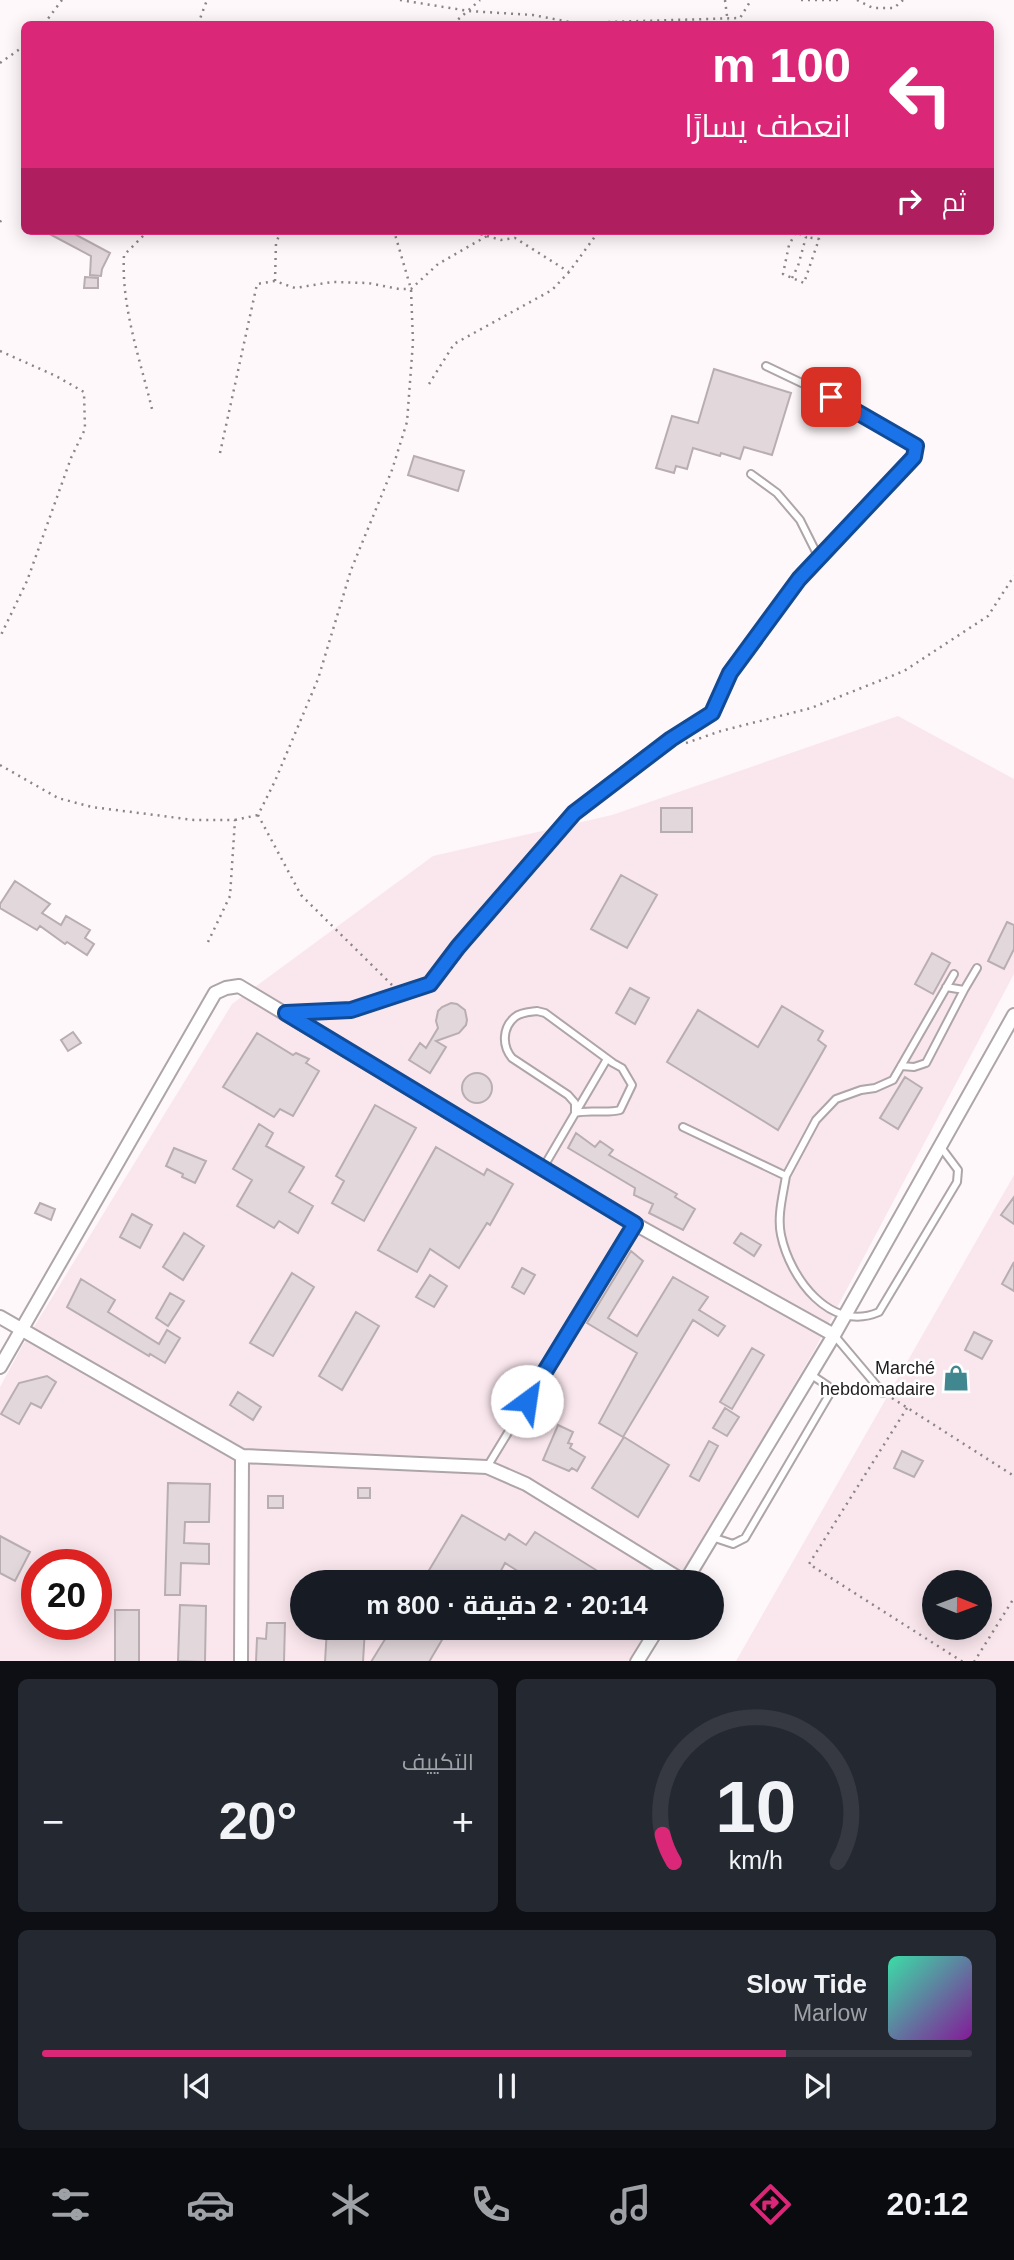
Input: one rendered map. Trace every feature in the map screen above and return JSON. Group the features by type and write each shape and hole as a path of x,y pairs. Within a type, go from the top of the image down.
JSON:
{"street":[{"path":"286,1013 351,1010 430,984 458,947 574,813 648,756"},
{"path":"0,1367 215,993 240,986 635,1224 834,1335"},
{"path":"0,1317 242,1456 487,1467 526,1484 685,1582 834,1335 1014,1015"},
{"path":"241,1661 242,1456"},
{"path":"637,1661 650,1640"}],"lane":[{"path":"648,756 712,713 730,673 799,579 914,457 916,446 831,397 766,366"},
{"path":"751,474 777,493 800,520 819,558"},
{"path":"901,1066 914,1067 926,1063 977,968"},
{"path":"940,1146 958,1170 957,1182 879,1312 869,1317 844,1317 821,1304 805,1289 786,1255 780,1223 786,1176 816,1120 836,1099 893,1080 954,974"},
{"path":"946,987 964,990"},
{"path":"537,1011 545,1013 622,1068 632,1085 620,1110 609,1113 575,1113 575,1103 568,1094 512,1058 507,1052 507,1027 517,1015 537,1011"},
{"path":"543,1168 607,1059"},
{"path":"683,1127 786,1176"},
{"path":"487,1467 635,1224"},
{"path":"834,1335 883,1392"},
{"path":"712,1537 733,1544 746,1538 829,1395 828,1386 810,1374"}],"path":[{"path":"46,21 61,2 55,0"},
{"path":"199,21 207,0"},
{"path":"400,0 469,11 533,15 564,21"},
{"path":"457,21 480,0"},
{"path":"725,0 726,19"},
{"path":"650,21 740,18 751,0"},
{"path":"801,0 841,0"},
{"path":"857,0 873,8 894,8 903,0"},
{"path":"0,63 21,48"},
{"path":"0,222 3,217"},
{"path":"144,235 124,255 123,272 129,314 152,409"},
{"path":"275,281 276,243 279,235"},
{"path":"258,815 317,679 351,570 392,470 407,422 413,342 411,289 395,235"},
{"path":"483,235 501,240 515,237 569,271"},
{"path":"429,384 454,344 552,290 596,235"},
{"path":"794,235 789,245 783,274 804,283 819,239 802,235"},
{"path":"219,453 257,284 275,281 295,288 332,282 369,283 411,289 438,264 487,236"},
{"path":"792,278 806,237"},
{"path":"0,351 85,392 85,429 71,458 27,581 0,636"},
{"path":"684,744 721,731 811,708 904,671 988,616 1014,576"},
{"path":"0,765 58,798 69,801 194,820 235,820 258,815"},
{"path":"258,815 301,895 401,994"},
{"path":"208,942 230,895 235,820"},
{"path":"883,1392 1014,1476"},
{"path":"907,1408 809,1564 963,1661"},
{"path":"974,1661 1014,1598"}],"shaded area":[{"path":"898,716 1014,779 1014,974 814,1351 685,1570 290,1570 290,1640 644,1640 631,1661 0,1661 0,1387 21,1348 232,1004 433,856 612,815"},
{"name":"Marché hebdomadaire","path":"1014,1175 1014,1661 736,1661"}],"building":[{"path":"52,235 76,235 110,253 101,276 90,275 91,256"},
{"path":"85,277 98,278 98,288 84,288"},
{"path":"714,369 791,393 772,455 744,447 740,459 693,448 687,469 676,466 674,473 656,468 672,416 698,423"},
{"path":"414,456 464,471 458,491 408,475"},
{"path":"661,808 692,808 692,832 661,832"},
{"path":"621,875 657,895 627,948 591,929"},
{"path":"15,881 50,904 42,913 61,925 66,916 90,930 85,938 94,944 87,955 67,942 65,944 40,926 37,930 0,908"},
{"path":"1007,922 1014,925 1014,949 1004,969 988,961"},
{"path":"932,953 950,963 933,994 915,984"},
{"path":"630,988 649,998 635,1024 616,1013"},
{"path":"451,1003 465,1010 466,1025 459,1033 436,1041 446,1047 430,1073 409,1060 420,1043 426,1048 438,1028 438,1011"},
{"path":"782,1006 823,1031 818,1040 826,1046 778,1130 667,1062 698,1010 758,1047"},
{"path":"73,1032 81,1043 68,1051 61,1040"},
{"path":"257,1033 293,1055 296,1053 309,1059 306,1063 319,1071 293,1116 280,1109 274,1117 223,1087"},
{"path":"477,1073 487,1078 492,1088 487,1098 477,1103 467,1098 462,1088 467,1078"},
{"path":"905,1077 922,1088 898,1129 880,1118"},
{"path":"375,1105 416,1128 364,1221 332,1203 344,1181 336,1176"},
{"path":"259,1124 273,1133 266,1146 304,1167 289,1192 313,1206 298,1233 279,1221 274,1228 237,1206 252,1180 233,1169"},
{"path":"576,1133 595,1147 600,1141 613,1150 609,1155 677,1194 675,1197 695,1209 683,1230 649,1213 653,1204 634,1195 635,1188 568,1148"},
{"path":"436,1147 484,1175 487,1169 513,1184 490,1225 487,1223 459,1268 430,1249 417,1272 378,1250"},
{"path":"174,1148 206,1161 195,1183 166,1166"},
{"path":"1014,1197 1014,1224 1001,1215"},
{"path":"40,1203 55,1209 51,1220 35,1213"},
{"path":"132,1214 152,1225 140,1248 120,1237"},
{"path":"184,1233 204,1246 183,1280 163,1267"},
{"path":"741,1233 761,1245 754,1256 734,1243"},
{"path":"631,1251 643,1261 608,1318 637,1336 673,1277 708,1297 699,1310 725,1326 718,1336 693,1320 623,1437 599,1423 637,1353 587,1323"},
{"path":"1014,1262 1014,1291 1002,1284"},
{"path":"522,1268 535,1275 524,1294 512,1287"},
{"path":"292,1273 314,1287 273,1356 250,1343"},
{"path":"430,1275 447,1286 434,1307 416,1297"},
{"path":"81,1279 115,1300 108,1312 159,1344 167,1330 180,1338 165,1363 67,1307"},
{"path":"170,1293 184,1301 168,1326 156,1318"},
{"path":"356,1312 379,1326 342,1390 319,1376"},
{"path":"974,1332 992,1341 982,1359 965,1350"},
{"path":"752,1348 764,1355 732,1409 720,1402"},
{"path":"47,1376 56,1382 41,1408 31,1403 19,1424 1,1414 19,1383"},
{"path":"238,1392 261,1407 253,1420 230,1405"},
{"path":"725,1408 739,1417 727,1436 713,1428"},
{"path":"558,1425 573,1432 568,1443 572,1444 570,1448 585,1457 577,1471 572,1468 569,1471 543,1460"},
{"path":"624,1437 669,1465 638,1517 592,1488"},
{"path":"709,1441 718,1446 699,1481 690,1476"},
{"path":"902,1451 923,1461 914,1477 894,1468"},
{"path":"168,1483 210,1484 209,1522 185,1522 184,1543 209,1544 209,1564 181,1563 180,1595 165,1595"},
{"path":"358,1488 370,1488 370,1498 358,1498"},
{"path":"268,1496 283,1496 283,1508 268,1508"},
{"path":"462,1515 505,1540 509,1534 526,1545 535,1532 596,1570 516,1570 505,1563 501,1570 429,1570"},
{"path":"0,1536 24,1549 21,1549 21,1569 15,1581 0,1573"},
{"path":"180,1605 206,1606 205,1661 178,1661"},
{"path":"115,1610 139,1610 139,1661 115,1661"},
{"path":"267,1623 285,1623 284,1661 256,1661 257,1638 266,1639"},
{"path":"326,1640 364,1640 363,1661 325,1661"},
{"path":"385,1640 442,1640 430,1661 372,1661"}],"place":[{"name":"Marché hebdomadaire","path":"956,1378"}],"route":[{"path":"527,1401 635,1224 286,1013 351,1010 430,984 458,947 574,813 671,739 712,713 730,673 799,579 917,451 916,446 831,397"}]}
